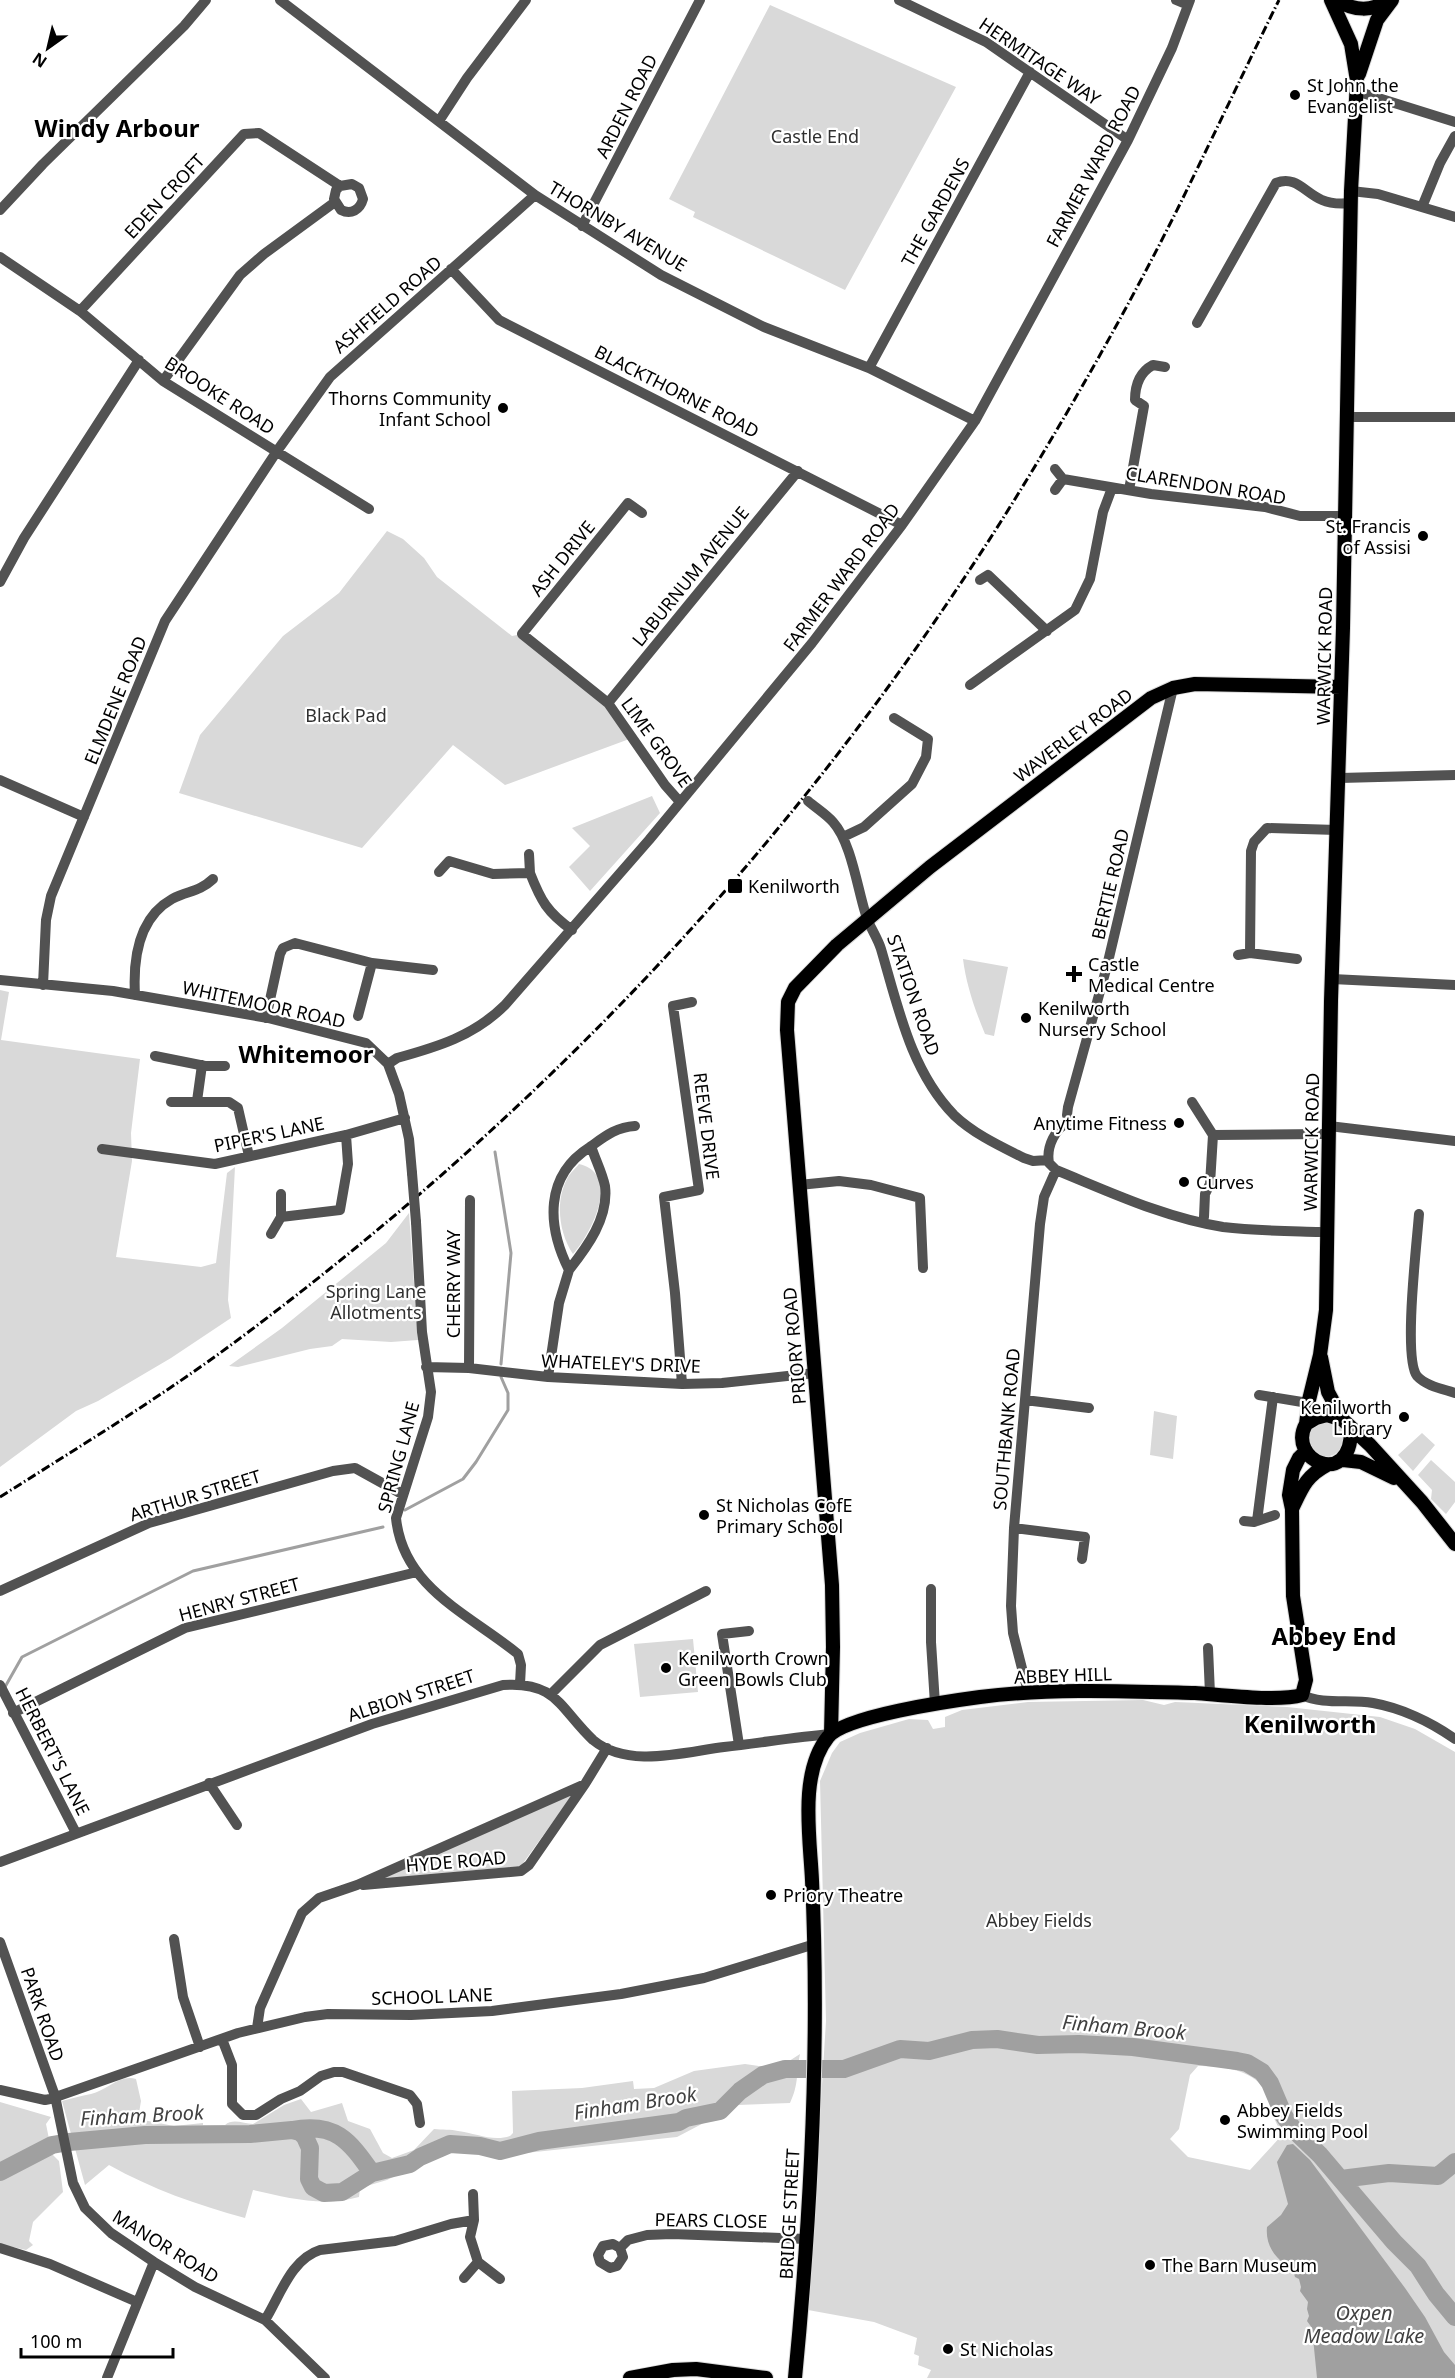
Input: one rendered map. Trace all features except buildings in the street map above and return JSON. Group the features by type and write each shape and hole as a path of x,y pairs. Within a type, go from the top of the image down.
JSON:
{"main road":[{"name":"WARWICK ROAD","path":"1320,1355 1326,1310 1324,1232 1326,1130 1340,778 1351,197 1357,86 1351,44 1331,0"},
{"path":"1337,0 1350,7 1368,9 1390,0"},
{"name":"WARWICK ROAD","path":"1357,86 1377,20 1390,0"},
{"name":"WAVERLEY ROAD","path":"816,966 867,919 1151,698 1173,688 1195,684 1341,687"},
{"name":"PRIORY ROAD","path":"816,966 795,988 787,1010 787,1030 832,1585 831,1734"},
{"path":"1320,1355 1328,1392 1347,1425 1351,1446 1342,1460 1333,1465 1317,1463 1305,1452 1302,1439 1320,1355"},
{"path":"1305,1427 1316,1418 1327,1415 1347,1425 1370,1445 1425,1506 1455,1544"},
{"path":"1302,1695 1306,1680 1293,1596 1290,1495 1293,1470 1305,1452"},
{"path":"1342,1460 1361,1462 1404,1483"},
{"path":"1292,1509 1312,1472 1327,1465"},
{"name":"ABBEY HILL","path":"831,1734 849,1724 934,1704 1028,1692 1115,1690 1274,1697 1302,1695"},
{"name":"BRIDGE STREET","path":"795,2378 804,2288 814,2051 815,1944 808,1797 816,1759 831,1734"},
{"path":"630,2378 673,2370 696,2369 766,2378"}],"street":[{"path":"0,210 43,164 184,26 206,0"},
{"name":"THORNBY AVENUE","path":"279,0 535,195 661,275 754,322 869,368 975,421"},
{"path":"439,121 467,78 526,0"},
{"name":"ARDEN ROAD","path":"582,226 700,0"},
{"name":"HERMITAGE WAY","path":"899,0 986,42 1128,140"},
{"path":"1176,0 1189,2"},
{"name":"FARMER WARD ROAD","path":"388,1064 397,1058 453,1041 484,1023 505,1005 572,930 812,644 902,525 975,421 1128,140 1172,48 1189,2"},
{"name":"THE GARDENS","path":"869,368 1030,72"},
{"path":"1357,86 1392,102 1455,122"},
{"name":"EDEN CROFT","path":"80,311 244,134 259,133 340,186 352,184 362,195 361,204 356,211 346,212 337,207 334,202"},
{"path":"1422,207 1440,163 1455,136"},
{"path":"1197,323 1276,183 1284,180 1292,181 1323,201 1338,204 1351,197 1378,194 1455,217"},
{"path":"163,381 240,275 264,254 334,202 334,194 340,186"},
{"name":"ASHFIELD ROAD","path":"277,452 330,377 535,195"},
{"name":"BROOKE ROAD","path":"0,257 80,311 163,381 369,509"},
{"name":"BLACKTHORNE ROAD","path":"451,269 499,320 902,525"},
{"path":"0,582 19,545 139,360"},
{"path":"1129,490 1144,406 1135,400 1135,389 1145,369 1153,364 1165,367"},
{"path":"1348,417 1455,417"},
{"name":"ELMDENE ROAD","path":"43,985 46,920 50,904 165,621 277,452"},
{"path":"1055,469 1063,479 1055,490"},
{"name":"LABURNUM AVENUE","path":"608,703 798,471"},
{"name":"CLARENDON ROAD","path":"1063,479 1112,488 1265,507 1300,516 1346,516"},
{"path":"970,685 1076,610 1090,579 1103,512 1112,488"},
{"name":"ASH DRIVE","path":"522,634 625,501 642,513"},
{"path":"980,580 988,575 1047,631"},
{"name":"LIME GROVE","path":"522,634 608,703 665,785 680,802"},
{"name":"BERTIE ROAD","path":"1048,1160 1049,1149 1057,1132 1070,1121 1068,1107 1104,977 1173,688"},
{"path":"808,801 834,822 843,837 864,827 912,784 926,757 928,739 894,718"},
{"path":"1340,778 1455,775"},
{"path":"0,780 84,817"},
{"path":"1250,953 1251,851 1254,842 1267,828 1337,830"},
{"name":"STATION ROAD","path":"843,837 867,919 876,936 906,1034 919,1063 940,1099 971,1129 1000,1146 1033,1161 1048,1160"},
{"path":"529,854 530,873 545,906 553,916 572,930"},
{"path":"439,872 450,858 493,874 530,873"},
{"path":"135,995 140,938 147,921 170,900 198,891 213,879"},
{"path":"266,1018 280,954 289,944 295,943 372,963 433,970"},
{"path":"1238,955 1250,953 1297,959"},
{"path":"358,1016 372,963"},
{"path":"1332,979 1455,985"},
{"name":"WHITEMOOR ROAD","path":"0,980 113,991 266,1018 366,1043 388,1064 405,1118 416,1222"},
{"name":"REEVE DRIVE","path":"682,1384 664,1197 699,1190 673,1006 692,1002"},
{"path":"155,1056 202,1065 225,1066"},
{"path":"197,1101 202,1065"},
{"path":"171,1102 229,1102 238,1108 249,1156"},
{"path":"1192,1102 1213,1135 1210,1184 1205,1194 1204,1217"},
{"name":"PIPER'S LANE","path":"102,1149 214,1164 346,1135 405,1118"},
{"path":"569,1270 562,1257 554,1227 555,1191 572,1160 613,1132 635,1126"},
{"path":"1213,1135 1326,1130 1455,1141"},
{"path":"281,1217 341,1216 348,1164 346,1135"},
{"path":"548,1377 559,1303 569,1270 594,1235 602,1216 605,1199 604,1186 591,1146"},
{"path":"1048,1160 1050,1166 1056,1170 1152,1208 1203,1223 1230,1227 1324,1232"},
{"name":"SOUTHBANK ROAD","path":"1028,1692 1013,1633 1011,1606 1014,1528 1040,1224 1044,1197 1056,1170"},
{"path":"799,1185 849,1183 871,1185 920,1198 923,1268"},
{"path":"271,1234 281,1217 281,1194"},
{"name":"CHERRY WAY","path":"469,1368 470,1200"},
{"path":"1419,1214 1412,1332 1414,1368 1424,1381 1455,1393"},
{"name":"SPRING LANE","path":"416,1222 426,1367 431,1392 428,1417 396,1518 398,1534 403,1551 417,1572 439,1596 518,1654 521,1665 520,1684"},
{"name":"WHATELEY'S DRIVE","path":"426,1367 469,1368 548,1377 682,1384 722,1383 814,1373"},
{"path":"1258,1395 1302,1401"},
{"path":"1257,1521 1273,1397"},
{"path":"1025,1400 1089,1408"},
{"name":"ARTHUR STREET","path":"0,1591 149,1523 333,1471 355,1468 402,1494"},
{"path":"1244,1521 1257,1521 1275,1515"},
{"path":"1014,1528 1085,1537 1082,1559"},
{"name":"HENRY STREET","path":"13,1713 185,1628 417,1572"},
{"path":"931,1589 934,1704"},
{"path":"551,1694 600,1645 706,1591"},
{"path":"739,1745 722,1634 749,1632"},
{"path":"1208,1648 1210,1694"},
{"name":"ALBION STREET","path":"0,1862 372,1724 478,1690 520,1684 551,1694 562,1703 584,1732 599,1745 607,1748"},
{"name":"HERBERT'S LANE","path":"0,1685 76,1833"},
{"path":"1302,1695 1311,1699 1353,1701 1387,1706 1419,1718 1455,1739"},
{"path":"607,1748 639,1756 667,1755 831,1734"},
{"name":"HYDE ROAD","path":"357,1886 521,1871 528,1865 585,1784 607,1748"},
{"path":"209,1783 237,1826"},
{"name":"HYDE ROAD","path":"257,2028 260,2008 302,1913 319,1898 357,1886 585,1784"},
{"path":"174,1939 183,1997 200,2047"},
{"name":"PARK ROAD","path":"0,1942 55,2096"},
{"name":"SCHOOL LANE","path":"0,2090 45,2100 257,2028 316,2015 420,2015 492,2011 621,1994 690,1982 815,1944"},
{"path":"222,2039 232,2065 232,2104 243,2115 256,2115 281,2099 300,2091 321,2076 338,2072 410,2095 417,2104 420,2123"},
{"name":"MANOR ROAD","path":"55,2096 73,2183 90,2216 111,2233 195,2287 265,2320 325,2378"},
{"path":"473,2194 474,2220 470,2237 478,2262 500,2279"},
{"path":"265,2320 298,2263 308,2253 395,2241 451,2224 474,2220"},
{"name":"PEARS CLOSE","path":"620,2248 628,2240 647,2235 806,2239"},
{"path":"0,2248 42,2261 137,2302"},
{"path":"107,2378 154,2262"},
{"path":"464,2278 478,2262"}],"green space":[{"name":"Castle End","path":"770,5 956,87 845,290 693,217 695,212 669,199"},
{"name":"Black Pad","path":"387,531 403,539 424,558 437,577 512,636 522,634 608,703 632,738 505,785 453,745 362,848 179,793 200,735 283,636 339,593"},
{"path":"652,796 660,813 590,891 569,867 590,846 572,828"},
{"path":"963,959 1008,967 994,1036 985,1034 981,1025"},
{"path":"0,990 9,992 1,1040 140,1059 131,1133 132,1161 116,1257 201,1267 216,1263 227,1173 235,1167 228,1300 231,1318 171,1358 98,1401 76,1411 0,1467"},
{"path":"579,1164 592,1170 599,1179 601,1192 599,1205 588,1233 573,1254 564,1237 560,1207 563,1188"},
{"name":"Spring Lane Allotments","path":"409,1213 418,1340 391,1342 342,1339 332,1346 310,1349 238,1367 229,1366 282,1328 386,1243"},
{"path":"1154,1411 1177,1416 1173,1459 1150,1455"},
{"path":"1334,1420 1343,1429 1343,1446 1332,1455 1317,1455 1306,1441 1310,1425"},
{"path":"1422,1433 1435,1445 1413,1471 1398,1455"},
{"path":"1431,1460 1455,1482 1455,1502 1446,1514 1431,1499 1432,1490 1418,1475"},
{"name":"Kenilworth Crown Green Bowls Club","path":"693,1639 698,1692 640,1697 634,1644"},
{"name":"Abbey Fields","path":"1143,1700 1164,1705 1175,1702 1287,1707 1380,1717 1415,1729 1455,1752 1455,2378 927,2378 931,2370 918,2365 919,2356 914,2354 917,2338 874,2322 808,2310 826,2021 820,1781 832,1753 840,1742 860,1733 909,1719 928,1720 933,1729 945,1727 945,1717 962,1710 1028,1702","holes":["1198,2066 1235,2070 1252,2077 1270,2098 1275,2113 1272,2114 1282,2135 1250,2170 1188,2157 1170,2139 1179,2129 1190,2075"]},
{"path":"573,1794 521,1866 383,1879 380,1877"},
{"path":"800,2054 796,2084 790,2103 738,2105 677,2137 516,2154 494,2155 447,2150 387,2180 360,2188 359,2197 345,2200 306,2200 253,2190 245,2218 175,2196 109,2165 85,2185 62,2101 97,2092 124,2079 136,2079 141,2101 138,2119 174,2126 203,2123 203,2125 225,2125 235,2122 253,2124 284,2105 301,2099 311,2112 342,2103 348,2121 370,2129 383,2153 392,2158 414,2150 434,2129 455,2130 491,2138 510,2136 513,2133 512,2091 582,2088 633,2081 634,2089 654,2088 694,2071 745,2064 765,2067 783,2065"},
{"path":"0,2102 51,2117 46,2124 52,2154 59,2161 63,2192 33,2222 29,2241 33,2245 26,2250 0,2244"}],"water":[{"name":"Oxpen Meadow Lake","path":"1293,2144 1310,2160 1405,2288 1425,2317 1444,2352 1455,2365 1455,2378 1317,2378 1312,2328 1307,2321 1308,2302 1300,2291 1299,2279 1295,2277 1293,2270 1273,2252 1267,2234 1267,2227 1281,2215 1288,2204 1277,2162 1287,2145"}],"waterway":[{"path":"495,1152 511,1253 501,1364"},
{"path":"405,1510 463,1479 476,1462 508,1410 508,1393 501,1377"},
{"path":"5,1687 22,1657 193,1571 383,1527"},
{"name":"Finham Brook","path":"0,2172 52,2145 69,2142 145,2135 250,2134 292,2130 300,2132 310,2148 309,2179 313,2187 324,2193 342,2192 372,2173 410,2164 450,2144 480,2146 500,2151 539,2141 679,2122 686,2118 720,2111 740,2091 763,2075 785,2069 844,2069 900,2049 929,2051 972,2040 997,2039 1038,2045 1079,2044 1133,2047 1237,2061 1247,2063 1262,2072 1270,2083 1284,2116 1294,2130 1320,2155 1394,2242 1418,2266 1436,2294 1455,2317"},
{"path":"292,2130 319,2129 340,2136 356,2151 372,2173"},
{"path":"1341,2179 1389,2173 1438,2176 1455,2162"}],"railway":[{"path":"0,1497 184,1378 243,1336 354,1250 460,1159 562,1064 659,964 751,861 839,753 922,640 1024,485 1093,368 1136,288 1178,208 1279,0"}],"place":[{"name":"St John the Evangelist","path":"1295,95"},
{"name":"Thorns Community Infant School","path":"503,408"},
{"name":"St. Francis of Assisi","path":"1423,536"},
{"name":"Kenilworth","path":"735,886"},
{"name":"Castle Medical Centre","path":"1074,974"},
{"name":"Kenilworth Nursery School","path":"1026,1018"},
{"name":"Anytime Fitness","path":"1179,1123"},
{"name":"Curves","path":"1184,1182"},
{"name":"Kenilworth Library","path":"1404,1417"},
{"name":"St Nicholas CofE Primary School","path":"704,1515"},
{"name":"Kenilworth Crown Green Bowls Club","path":"666,1668"},
{"name":"Priory Theatre","path":"771,1895"},
{"name":"Abbey Fields Swimming Pool","path":"1225,2120"},
{"name":"The Barn Museum","path":"1150,2265"},
{"name":"St Nicholas","path":"948,2349"}],"district":[{"name":"Windy Arbour","path":"117,127"},
{"name":"Whitemoor","path":"306,1053"},
{"name":"Abbey End","path":"1334,1635"},
{"name":"Kenilworth","path":"1310,1723"}]}
